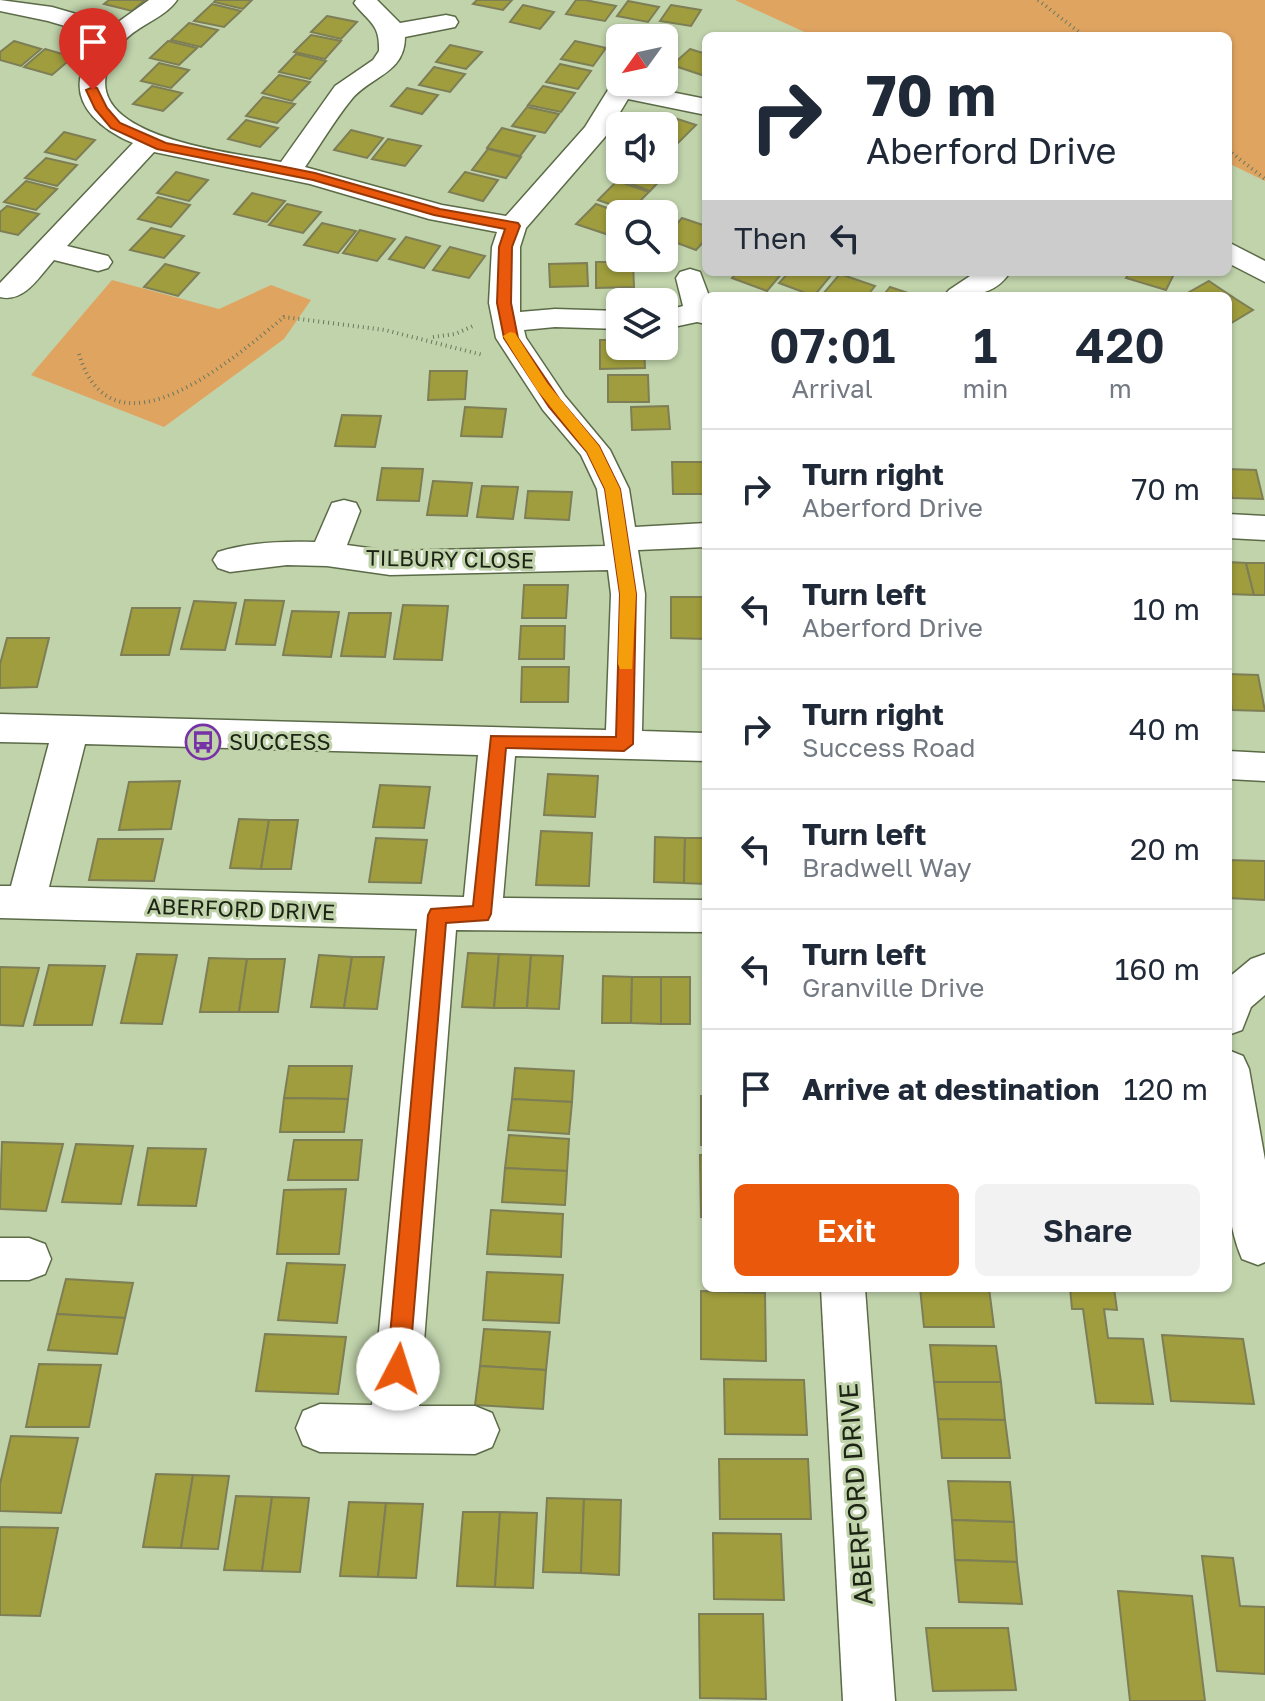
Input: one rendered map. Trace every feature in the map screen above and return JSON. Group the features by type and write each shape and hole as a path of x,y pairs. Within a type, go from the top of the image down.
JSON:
{"street":[{"path":"165,0 118,34 103,52 95,71 93,90 101,109 115,126 149,142 288,171 439,213 513,226"},
{"path":"288,171 344,91 382,65 392,52 388,24 366,3"},
{"path":"0,4 52,14 118,34"},
{"path":"391,32 446,22"},
{"path":"617,96 596,131 513,226 506,247 506,316 511,338 530,370 594,450 613,489 628,594 624,744"},
{"path":"663,96 702,106"},
{"path":"10,290 149,142"},
{"path":"47,250 98,262"},
{"path":"1232,253 1265,273"},
{"path":"965,292 990,276"},
{"path":"678,318 702,314 690,278"},
{"path":"506,316 606,320"},
{"path":"327,554 344,511"},
{"path":"1232,526 1265,528"},
{"name":"TILBURY CLOSE","path":"230,560 287,553 327,554 390,563 621,548 684,534 702,535"},
{"path":"0,728 702,747"},
{"path":"13,902 71,730"},
{"path":"482,914 498,741"},
{"path":"1232,765 1265,767"},
{"name":"ABERFORD DRIVE","path":"13,902 438,915 702,916"},
{"path":"393,1430 438,915"},
{"path":"1232,1004 1234,997 1265,971"},
{"path":"1232,1102 1250,1248"},
{"name":"ABERFORD DRIVE","path":"843,1292 869,1701"},
{"path":"320,1428 475,1430"}],"path":[{"path":"1038,0 1079,32"},
{"path":"1232,153 1265,179"},
{"path":"428,338 455,334 506,316"},
{"path":"79,354 86,377 111,400 154,402 214,374 284,317 428,338 530,370"}],"shaded area":[{"path":"735,0 1265,0 1265,181 1232,165 1232,32 804,32"},
{"path":"112,280 219,309 271,285 311,300 284,339 164,427 31,375"}],"building":[{"path":"109,0 145,0 132,11 104,4"},
{"path":"252,0 243,9 214,2"},
{"path":"477,0 512,0 503,10 473,4"},
{"path":"576,0 616,6 605,21 566,14"},
{"path":"628,1 659,7 648,22 617,16"},
{"path":"212,4 241,11 224,27 194,21"},
{"path":"523,5 554,12 540,29 510,22"},
{"path":"671,5 701,10 691,26 660,21"},
{"path":"327,16 357,22 341,39 311,32"},
{"path":"189,23 218,30 201,47 171,40"},
{"path":"311,35 341,41 325,59 294,52"},
{"path":"14,41 41,49 21,66 0,60 0,52"},
{"path":"168,41 197,48 179,65 150,58"},
{"path":"575,41 606,48 593,66 561,59"},
{"path":"450,45 482,52 466,69 436,62"},
{"path":"45,49 73,57 52,75 24,67"},
{"path":"690,49 702,53 702,75 678,67 678,60"},
{"path":"296,54 326,61 310,79 279,72"},
{"path":"159,63 189,70 171,88 141,81"},
{"path":"560,64 591,71 578,89 546,82"},
{"path":"434,67 465,74 450,92 419,85"},
{"path":"279,75 310,82 292,101 262,93"},
{"path":"152,86 182,93 163,111 133,104"},
{"path":"543,86 575,93 561,112 528,105"},
{"path":"407,88 438,95 422,114 391,106"},
{"path":"263,97 295,104 277,123 246,116"},
{"path":"527,107 559,114 545,133 512,126"},
{"path":"678,119 696,125 678,143"},
{"path":"246,120 278,128 260,147 228,139"},
{"path":"502,128 535,136 520,156 487,148"},
{"path":"351,130 383,138 367,158 334,150"},
{"path":"64,132 95,140 76,160 45,152"},
{"path":"388,139 421,146 405,166 372,159"},
{"path":"488,149 521,157 506,178 472,170"},
{"path":"46,158 77,165 57,186 25,178"},
{"path":"176,172 208,180 189,201 157,193"},
{"path":"465,172 498,180 483,201 449,192"},
{"path":"26,181 57,189 36,210 4,202"},
{"path":"614,184 626,184 649,192 641,200 606,200 606,203 598,200"},
{"path":"631,184 657,184 650,191"},
{"path":"252,193 285,201 267,222 234,214"},
{"path":"158,197 190,205 171,227 138,219"},
{"path":"287,204 321,212 303,233 269,225"},
{"path":"596,204 606,208 606,234 576,224"},
{"path":"7,206 39,214 18,235 0,231 0,212"},
{"path":"682,218 702,225 702,243 696,250 678,243 678,222"},
{"path":"322,223 356,231 338,253 304,245"},
{"path":"151,228 184,236 164,258 130,250"},
{"path":"360,230 395,239 377,261 343,253"},
{"path":"406,237 440,246 424,268 389,259"},
{"path":"450,247 485,256 469,278 433,270"},
{"path":"596,262 606,262 606,272 633,272 634,287 596,288"},
{"path":"587,263 588,286 550,287 549,264"},
{"path":"165,264 199,273 178,296 144,287"},
{"path":"734,276 780,276 767,291 732,278"},
{"path":"785,276 830,276 817,292 803,292 779,283"},
{"path":"838,276 875,286 870,292 825,292"},
{"path":"1127,276 1173,276 1166,290 1126,278"},
{"path":"1209,281 1225,292 1189,292"},
{"path":"890,287 905,292 886,292"},
{"path":"1232,297 1253,310 1232,323"},
{"path":"600,340 606,340 606,360 645,360 645,368 600,369"},
{"path":"430,371 467,371 465,399 428,400"},
{"path":"608,375 648,375 649,402 608,402"},
{"path":"668,406 670,429 632,430 631,407"},
{"path":"465,407 506,409 502,437 461,436"},
{"path":"342,415 381,416 375,447 335,446"},
{"path":"672,462 702,462 702,494 673,494"},
{"path":"382,468 423,469 419,501 377,500"},
{"path":"1232,469 1256,470 1263,499 1232,498"},
{"path":"433,481 472,483 467,516 427,515"},
{"path":"482,486 518,487 513,519 477,517"},
{"path":"528,491 572,492 569,520 525,518"},
{"path":"1232,562 1246,563 1254,595 1232,594"},
{"path":"1246,563 1265,563 1265,595 1254,595"},
{"path":"524,585 568,585 566,618 522,618"},
{"path":"671,597 702,597 702,639 671,638"},
{"path":"245,600 284,601 275,645 236,644"},
{"path":"194,601 236,603 225,650 181,649"},
{"path":"403,605 448,606 442,660 394,659"},
{"path":"132,608 180,608 169,655 121,655"},
{"path":"292,611 339,612 331,657 283,655"},
{"path":"349,613 391,613 385,657 341,656"},
{"path":"521,626 565,626 564,659 519,659"},
{"path":"7,638 49,638 37,687 0,688 0,664"},
{"path":"522,667 569,667 568,702 521,702"},
{"path":"1232,674 1258,675 1265,711 1232,710"},
{"path":"548,774 598,776 595,817 544,815"},
{"path":"180,781 171,829 119,830 129,782"},
{"path":"380,785 430,787 424,828 373,827"},
{"path":"239,819 269,820 261,869 230,868"},
{"path":"269,820 298,820 291,869 261,869"},
{"path":"541,831 592,833 589,886 536,885"},
{"path":"655,837 685,838 684,883 654,882"},
{"path":"376,838 427,840 421,883 369,882"},
{"path":"685,838 702,838 702,884 684,883"},
{"path":"98,839 163,839 154,881 89,880"},
{"path":"1232,860 1265,861 1265,900 1232,898"},
{"path":"468,953 499,954 494,1008 462,1007"},
{"path":"137,954 177,955 162,1024 121,1023"},
{"path":"499,954 531,955 527,1008 494,1008"},
{"path":"319,955 352,957 344,1008 311,1007"},
{"path":"531,955 563,956 559,1009 527,1008"},
{"path":"352,957 384,957 377,1009 344,1008"},
{"path":"209,958 247,959 239,1012 200,1012"},
{"path":"247,959 285,959 278,1012 239,1012"},
{"path":"49,965 105,966 92,1025 34,1025"},
{"path":"0,967 39,968 23,1026 0,1025"},
{"path":"603,976 632,977 631,1023 602,1023"},
{"path":"632,977 661,977 661,1024 631,1023"},
{"path":"661,977 690,977 690,1024 661,1024"},
{"path":"289,1066 352,1066 348,1099 284,1098"},
{"path":"515,1068 574,1071 572,1102 512,1099"},
{"path":"701,1096 702,1096 702,1145"},
{"path":"284,1098 348,1099 344,1132 280,1132"},
{"path":"512,1099 572,1102 569,1134 508,1130"},
{"path":"509,1135 569,1139 567,1171 505,1168"},
{"path":"294,1140 362,1140 358,1180 288,1180"},
{"path":"2,1142 63,1144 46,1211 0,1209"},
{"path":"76,1144 133,1146 121,1204 62,1202"},
{"path":"148,1148 206,1149 196,1206 138,1205"},
{"path":"700,1155 702,1155 702,1217"},
{"path":"505,1168 567,1171 565,1205 502,1202"},
{"path":"346,1189 339,1254 277,1254 284,1190"},
{"path":"491,1210 563,1214 561,1257 487,1254"},
{"path":"287,1263 345,1265 337,1323 278,1320"},
{"path":"487,1272 563,1275 559,1323 483,1320"},
{"path":"66,1279 133,1283 125,1318 57,1314"},
{"path":"701,1291 765,1293 766,1361 701,1359"},
{"path":"920,1292 990,1292 994,1327 924,1327"},
{"path":"1070,1292 1115,1292 1117,1310 1104,1309 1108,1338 1143,1339 1153,1404 1096,1403 1083,1309 1072,1309"},
{"path":"57,1314 125,1318 117,1354 48,1350"},
{"path":"484,1329 550,1332 546,1370 480,1366"},
{"path":"265,1334 346,1337 338,1394 256,1391"},
{"path":"1162,1335 1243,1339 1254,1404 1171,1401"},
{"path":"930,1345 996,1346 1001,1382 934,1382"},
{"path":"39,1364 101,1365 89,1427 26,1427"},
{"path":"480,1366 546,1370 543,1409 475,1405"},
{"path":"724,1379 804,1380 807,1435 725,1434"},
{"path":"934,1382 1001,1382 1005,1420 938,1419"},
{"path":"938,1419 1005,1420 1010,1458 942,1458"},
{"path":"11,1436 78,1438 61,1513 0,1511 0,1484"},
{"path":"719,1459 808,1459 811,1519 720,1519"},
{"path":"156,1474 193,1475 181,1548 143,1547"},
{"path":"193,1475 229,1476 218,1549 181,1548"},
{"path":"948,1481 1010,1482 1014,1522 952,1520"},
{"path":"236,1496 272,1497 262,1571 224,1570"},
{"path":"272,1497 309,1498 300,1572 262,1571"},
{"path":"547,1498 584,1499 581,1573 543,1572"},
{"path":"584,1499 621,1500 619,1575 581,1573"},
{"path":"349,1502 386,1503 378,1577 340,1576"},
{"path":"386,1503 423,1504 416,1578 378,1577"},
{"path":"463,1512 500,1512 495,1587 457,1586"},
{"path":"500,1512 537,1513 533,1588 495,1587"},
{"path":"952,1520 1014,1522 1017,1562 955,1560"},
{"path":"0,1527 58,1528 40,1616 0,1615"},
{"path":"713,1533 781,1534 784,1600 714,1599"},
{"path":"1202,1556 1233,1558 1240,1606 1265,1607 1265,1674 1217,1671"},
{"path":"955,1560 1017,1562 1022,1604 959,1602"},
{"path":"1118,1591 1192,1596 1205,1701 1130,1701"},
{"path":"699,1614 763,1614 766,1699 700,1698"},
{"path":"926,1628 1008,1628 1016,1690 933,1691"}],"slow traffic":[{"path":"510,336 554,403 594,450 613,489 628,594 626,664"}],"place":[{"name":"SUCCESS","path":"203,742"}],"route":[{"path":"93,90 101,109 115,126 137,138 162,146 315,177 439,213 513,226 506,247 504,303 511,338 554,403 594,450 613,489 628,594 624,744 498,741 482,914 438,915 398,1369"}]}
